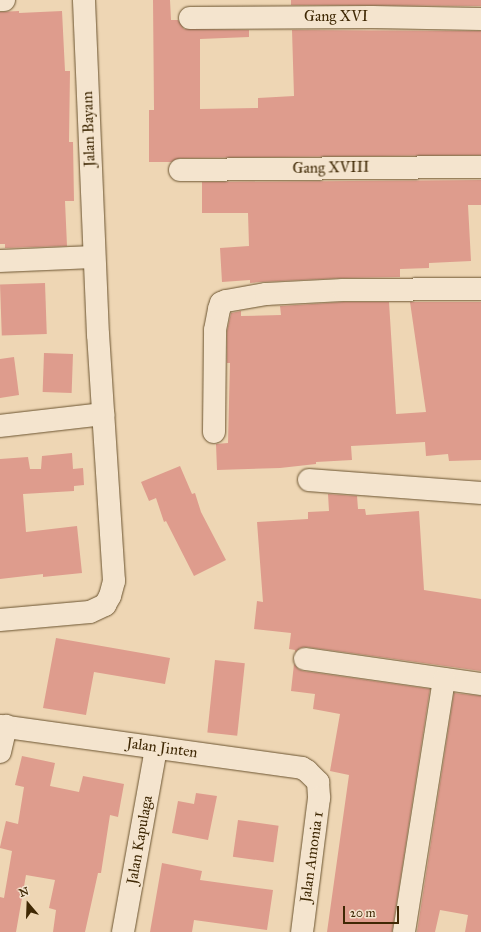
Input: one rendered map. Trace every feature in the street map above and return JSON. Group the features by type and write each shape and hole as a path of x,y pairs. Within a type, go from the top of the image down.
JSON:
{"street":[{"name":"Jalan Bayam","path":"0,620 90,612 105,605 110,596 114,581 94,257 84,0"},
{"name":"Gang XVI","path":"190,18 372,8 481,20"},
{"name":"Gang XVIII","path":"180,170 481,167"},
{"path":"0,261 94,257"},
{"path":"214,432 216,330 219,309 226,301 266,294 343,290 481,289"},
{"path":"0,426 103,414"},
{"path":"309,480 481,493"},
{"path":"305,659 481,684"},
{"path":"404,932 444,679"},
{"path":"0,752 3,726"},
{"name":"Jalan Jinten","path":"3,726 302,768 312,774 318,782"},
{"name":"Jalan Kapulaga","path":"123,932 156,748"},
{"name":"Jalan Amonia 1","path":"302,932 319,798 318,782"}],"building":[{"path":"153,0 170,0 171,20 178,20 184,29 249,30 249,37 200,39 200,109 258,108 258,98 294,96 292,30 481,31 481,155 180,158 171,162 149,162 149,110 154,110"},
{"path":"291,0 481,0 481,6 291,5"},
{"path":"19,11 19,13 62,11 65,71 70,71 69,142 73,142 74,201 65,201 67,246 5,248 5,244 0,244 0,12"},
{"path":"481,180 481,205 468,205 471,261 429,263 429,268 400,269 400,277 343,278 250,283 250,280 222,282 220,248 249,246 248,213 202,213 202,182"},
{"path":"45,283 47,334 2,336 0,285"},
{"path":"343,302 389,302 396,414 426,412 410,302 481,302 481,460 449,461 448,454 426,456 425,442 351,446 352,460 316,462 316,464 280,468 217,470 216,444 228,443 230,363 227,363 227,331 231,313 241,311 241,316 281,315 280,306"},
{"path":"44,353 73,354 72,393 43,392"},
{"path":"14,357 19,395 0,398 0,359"},
{"path":"72,453 73,469 83,468 84,485 74,486 74,491 23,494 26,532 77,526 82,573 43,577 43,574 0,579 0,459 28,457 30,469 41,469 42,456"},
{"path":"180,466 192,494 195,493 201,512 226,560 194,576 166,521 164,522 156,498 149,501 141,482"},
{"path":"328,494 357,496 358,509 365,509 366,515 419,511 424,590 481,599 481,671 307,647 300,648 295,652 295,650 289,649 291,633 254,629 257,601 263,602 257,522 308,519 308,512 329,511"},
{"path":"56,638 170,658 165,684 94,672 86,715 43,708"},
{"path":"215,660 245,663 237,736 207,733"},
{"path":"294,664 298,669 303,671 430,689 392,932 327,932 349,775 330,771 340,714 313,709 315,694 291,691"},
{"path":"454,693 481,696 481,932 465,932 468,915 440,910 435,932 417,932"},
{"path":"22,756 55,763 50,786 79,792 83,776 124,784 118,817 110,815 101,873 98,873 85,932 53,932 56,910 49,908 55,880 26,875 16,932 0,932 0,897 4,898 12,851 0,847 6,821 18,824 24,787 15,785"},
{"path":"196,793 217,796 208,840 172,833 178,801 194,804"},
{"path":"238,820 279,826 273,862 233,857"},
{"path":"162,863 202,871 200,880 273,890 267,930 194,920 192,932 150,932"}]}
